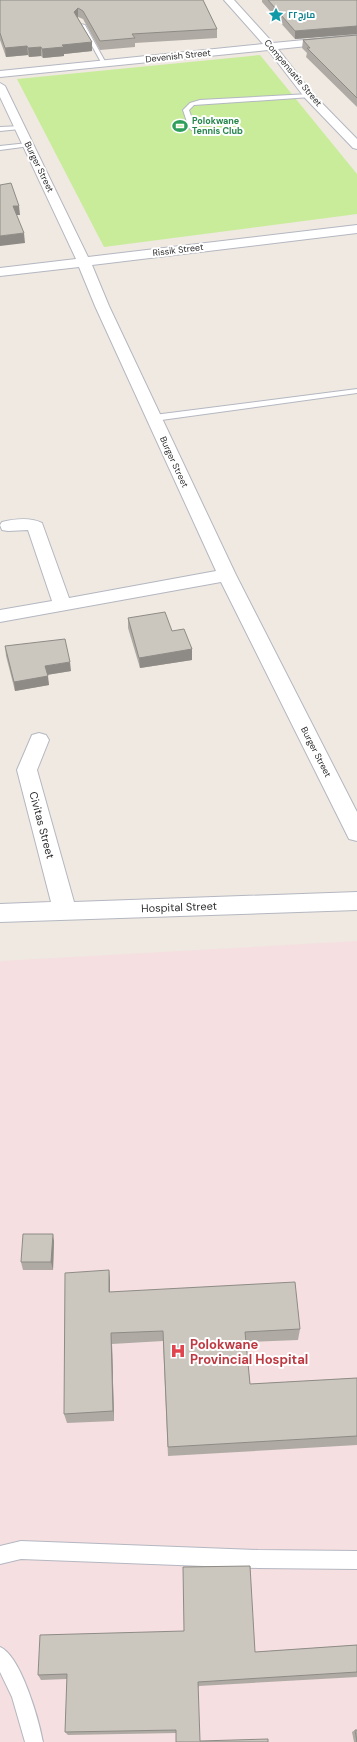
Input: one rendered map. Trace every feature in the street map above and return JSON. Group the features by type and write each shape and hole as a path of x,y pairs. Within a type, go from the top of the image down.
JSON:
{"street":[{"name":"Compensatie Street","path":"229,0 271,47 310,96 357,146"},
{"name":"Devenish Street","path":"0,74 357,38"},
{"name":"Burger Street","path":"0,86 227,575 357,833"},
{"name":"Rissik Street","path":"0,272 357,229"},
{"path":"8,526 30,524 36,527 62,605"},
{"path":"0,616 227,575"},
{"name":"Civitas Street","path":"39,740 27,770 65,911"},
{"name":"Hospital Street","path":"0,913 357,901"}],"lane":[{"path":"79,20 105,64"},
{"path":"192,128 186,110 192,104 210,101 310,96"},
{"path":"0,129 20,127"},
{"path":"0,148 28,145"},
{"path":"154,418 357,391"},
{"path":"0,1555 20,1550 258,1559 357,1560"},
{"path":"0,1656 11,1672 29,1716 34,1742"}],"shaded area":[{"name":"Polokwane Provincial Hospital","path":"357,941 357,1742 0,1742 0,961"}],"green space":[{"name":"Polokwane Tennis Club","path":"260,55 357,174 357,214 104,247 17,79"}],"building":[{"path":"0,0 203,0 217,29 132,34 135,38 100,41 83,11 78,8 74,12 92,42 42,49 41,47 28,48 27,46 5,48 0,33"},
{"path":"268,0 357,0 357,26 295,31"},
{"path":"357,35 357,98 307,48 310,48 303,40"},
{"path":"11,183 19,206 13,206 24,233 0,236 0,185"},
{"path":"165,612 172,631 184,629 192,649 139,658 128,618"},
{"path":"65,639 70,662 45,666 48,676 14,682 5,646"},
{"path":"23,1234 53,1234 51,1262 21,1262"},
{"path":"109,1270 109,1292 295,1282 300,1329 245,1332 250,1384 357,1378 357,1436 168,1447 163,1331 111,1333 113,1411 64,1414 65,1273"},
{"path":"250,1566 255,1652 357,1645 357,1672 198,1682 200,1741 268,1739 268,1742 176,1742 176,1730 65,1732 67,1674 38,1675 40,1635 184,1631 183,1567"},
{"path":"355,1730 357,1730 357,1742"}],"place":[{"name":"۲۲مارچ","path":"276,15"},
{"name":"Polokwane Tennis Club","path":"180,126"},
{"name":"Polokwane Provincial Hospital","path":"178,1351"}]}
